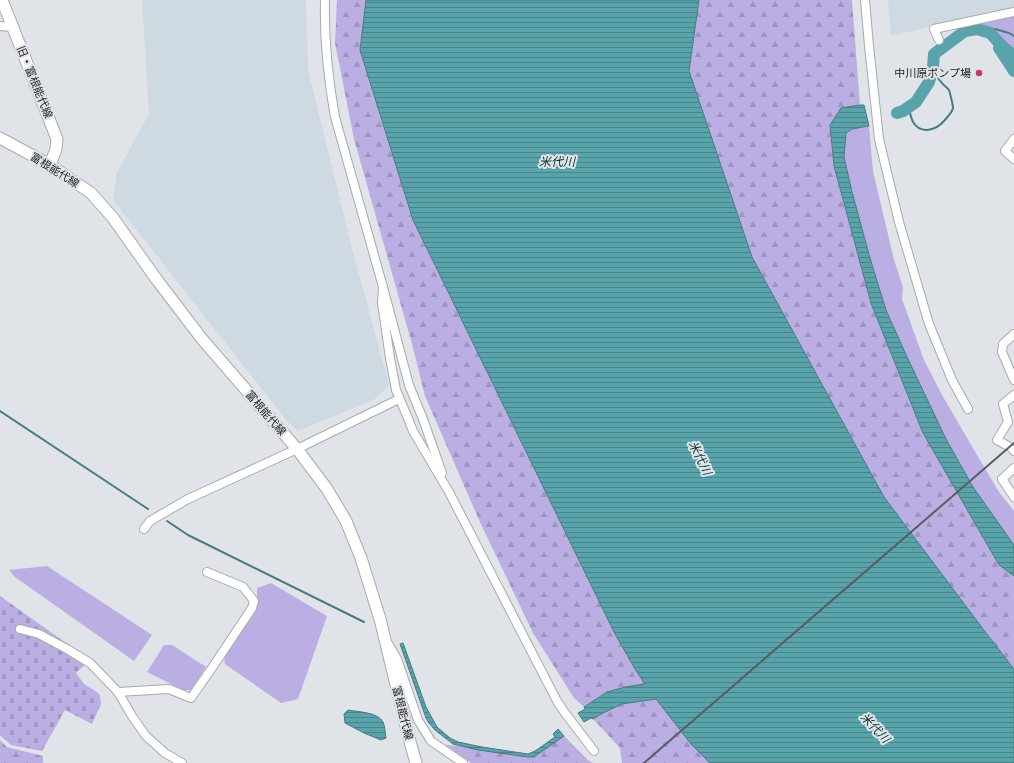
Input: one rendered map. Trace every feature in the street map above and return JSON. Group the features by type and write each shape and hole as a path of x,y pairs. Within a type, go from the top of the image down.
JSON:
{"main road":[{"name":"旧・富根能代線","path":"2,0 57,139 56,149 50,165"},
{"name":"富根能代線","path":"0,138 50,165 91,193 113,218 157,280 202,339 297,449 327,489 346,521 361,558 380,619 416,763"}],"street":[{"path":"325,0 326,48 330,89 335,117 409,386 423,419 449,492"},
{"path":"865,0 879,139 899,222 929,324 952,380 968,409"},
{"path":"940,40 934,29 1014,12"},
{"path":"0,26 12,26"},
{"path":"1014,139 1005,151 1014,159"},
{"path":"383,287 382,303 396,390 413,431 449,492 557,700 580,734 594,751"},
{"path":"1014,334 1003,344 1002,352 1014,380"},
{"path":"1012,449 997,440 1008,422 1003,404 1014,395"},
{"path":"144,529 150,520 188,499 297,449 400,399"},
{"path":"1014,468 1002,479 1014,497"},
{"path":"118,692 169,689 191,698 252,608 254,601 243,587 207,572"},
{"path":"20,629 39,634 67,648 90,663 118,692 146,736 165,753 182,763"},
{"path":"385,639 397,658 418,720 431,741 463,763"}],"shaded area":[{"path":"142,0 306,0 308,70 352,248 389,385 375,399 298,431 287,421 113,200 117,172 149,114"},
{"path":"888,0 1014,0 1014,11 949,22 891,36"}],"green space":[{"path":"337,0 366,0 360,50 413,220 614,632 646,685 625,687 607,692 584,707 574,698 533,633 479,520 425,396 412,344 354,139 335,43"},
{"path":"699,0 852,0 860,105 841,108 830,125 834,166 870,298 923,433 999,565 1014,576 1014,669 884,497 752,257 689,71"},
{"path":"1014,12 1014,76 976,20"},
{"path":"869,126 873,171 894,260 903,287 902,299 924,360 942,395 999,492 1014,511 1014,545 961,468 939,427 886,310 866,245 844,157 845,133 852,129"},
{"path":"47,566 152,635 134,661 15,577 9,570"},
{"path":"271,583 327,616 298,699 281,703 225,664 224,658 257,605 257,588"},
{"path":"0,596 90,660 76,673 84,684 97,692 100,696 101,704 92,724 65,710 42,751 11,745 0,735"},
{"path":"164,645 172,645 206,667 191,690 183,690 147,672"},
{"path":"656,699 691,744 710,763 622,763 620,748 593,719 622,704"},
{"path":"564,736 588,760 593,763 471,763 446,745 462,746 518,756 535,753"},
{"path":"0,740 7,747 43,756 43,763 0,763"}],"water":[{"name":"米代川","path":"366,0 699,0 689,71 752,257 884,497 1014,669 1014,763 710,763 691,744 656,699 622,704 584,722 578,713 585,709 584,707 607,692 645,684 614,632 413,220 360,50"},
{"path":"864,105 869,126 852,129 846,133 844,157 870,258 886,310 947,441 973,487 1014,545 1014,576 999,565 923,433 871,303 834,166 830,125 841,108"},
{"path":"403,643 426,707 437,727 450,738 458,742 482,747 528,754 555,737 553,734 558,729 564,736 534,757 478,750 453,744 435,730 426,718 400,644"},
{"path":"348,710 377,716 384,724 386,738 381,740 345,723 344,714"}],"waterway":[{"path":"897,113 903,111 916,102 929,82 933,67 934,54 965,31 977,29 990,33 1014,56"},
{"path":"990,33 995,29 1014,36"},
{"path":"999,48 1014,71"},
{"path":"908,107 913,122 920,129 924,130 937,127 952,112 953,106 949,90 939,80 933,67"},
{"path":"0,411 148,509"},
{"path":"167,521 188,535 364,622"}],"railway":[{"path":"644,763 1014,443"}],"place":[{"name":"中川原ポンプ場","path":"979,73"}]}
